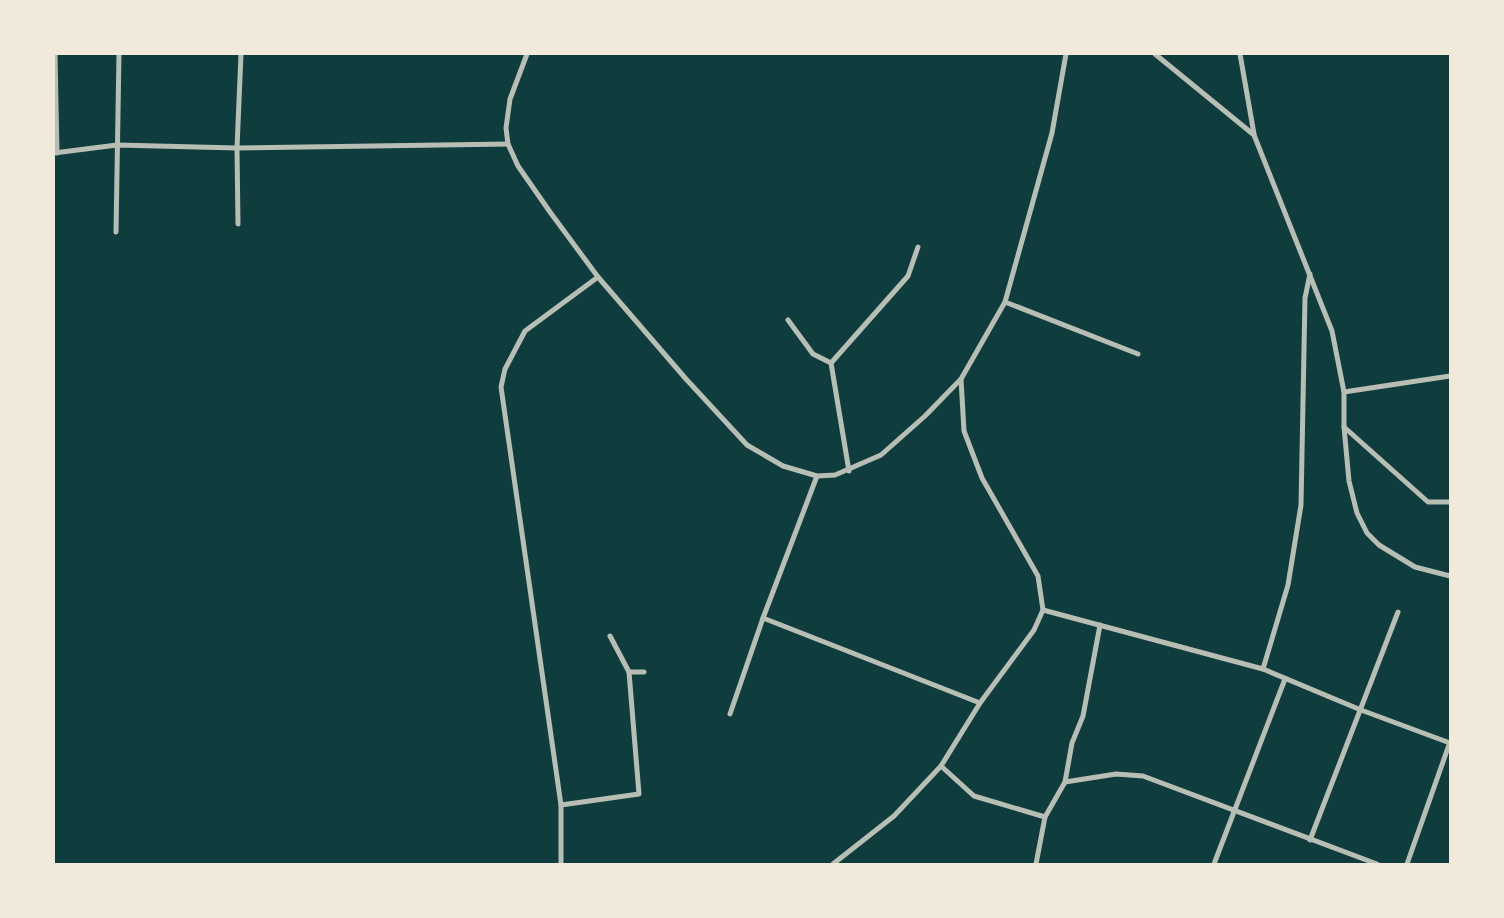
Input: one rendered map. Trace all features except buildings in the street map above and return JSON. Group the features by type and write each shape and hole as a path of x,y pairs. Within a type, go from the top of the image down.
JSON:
{"street":[{"path":"55,54 55,153 117,145 237,148 508,144"},
{"path":"116,232 119,54"},
{"path":"238,224 237,148 240,54"},
{"path":"527,54 510,99 506,128 508,144 518,166 539,197 598,277 686,379 747,445 783,466 817,476 835,475 881,456 925,416 961,378 1005,302 1052,133 1066,54"},
{"path":"1155,54 1254,135"},
{"path":"1240,54 1254,135 1332,331 1344,392 1344,427 1349,481 1357,513 1367,534 1378,545 1415,567 1450,576"},
{"path":"831,363 908,276 918,247"},
{"path":"1263,669 1288,585 1302,505 1305,298 1310,273"},
{"path":"561,864 561,806 501,386 505,369 525,331 598,277"},
{"path":"1005,302 1138,354"},
{"path":"788,320 813,354 831,363"},
{"path":"831,363 849,470"},
{"path":"1344,392 1450,376"},
{"path":"833,864 894,816 941,766 980,703 1034,630 1043,610 1038,576 982,478 964,431 961,378"},
{"path":"1344,427 1428,502 1450,502"},
{"path":"730,714 763,618 817,476"},
{"path":"1043,610 1263,669 1361,710 1450,743 1407,864"},
{"path":"1310,840 1398,612"},
{"path":"763,618 980,703"},
{"path":"1036,864 1045,817 1065,782 1072,743 1083,716 1100,625"},
{"path":"561,806 639,794 629,672 610,636"},
{"path":"629,672 644,672"},
{"path":"1214,864 1285,679"},
{"path":"941,766 974,796 1045,817"},
{"path":"1065,782 1116,774 1143,776 1377,864"}]}
